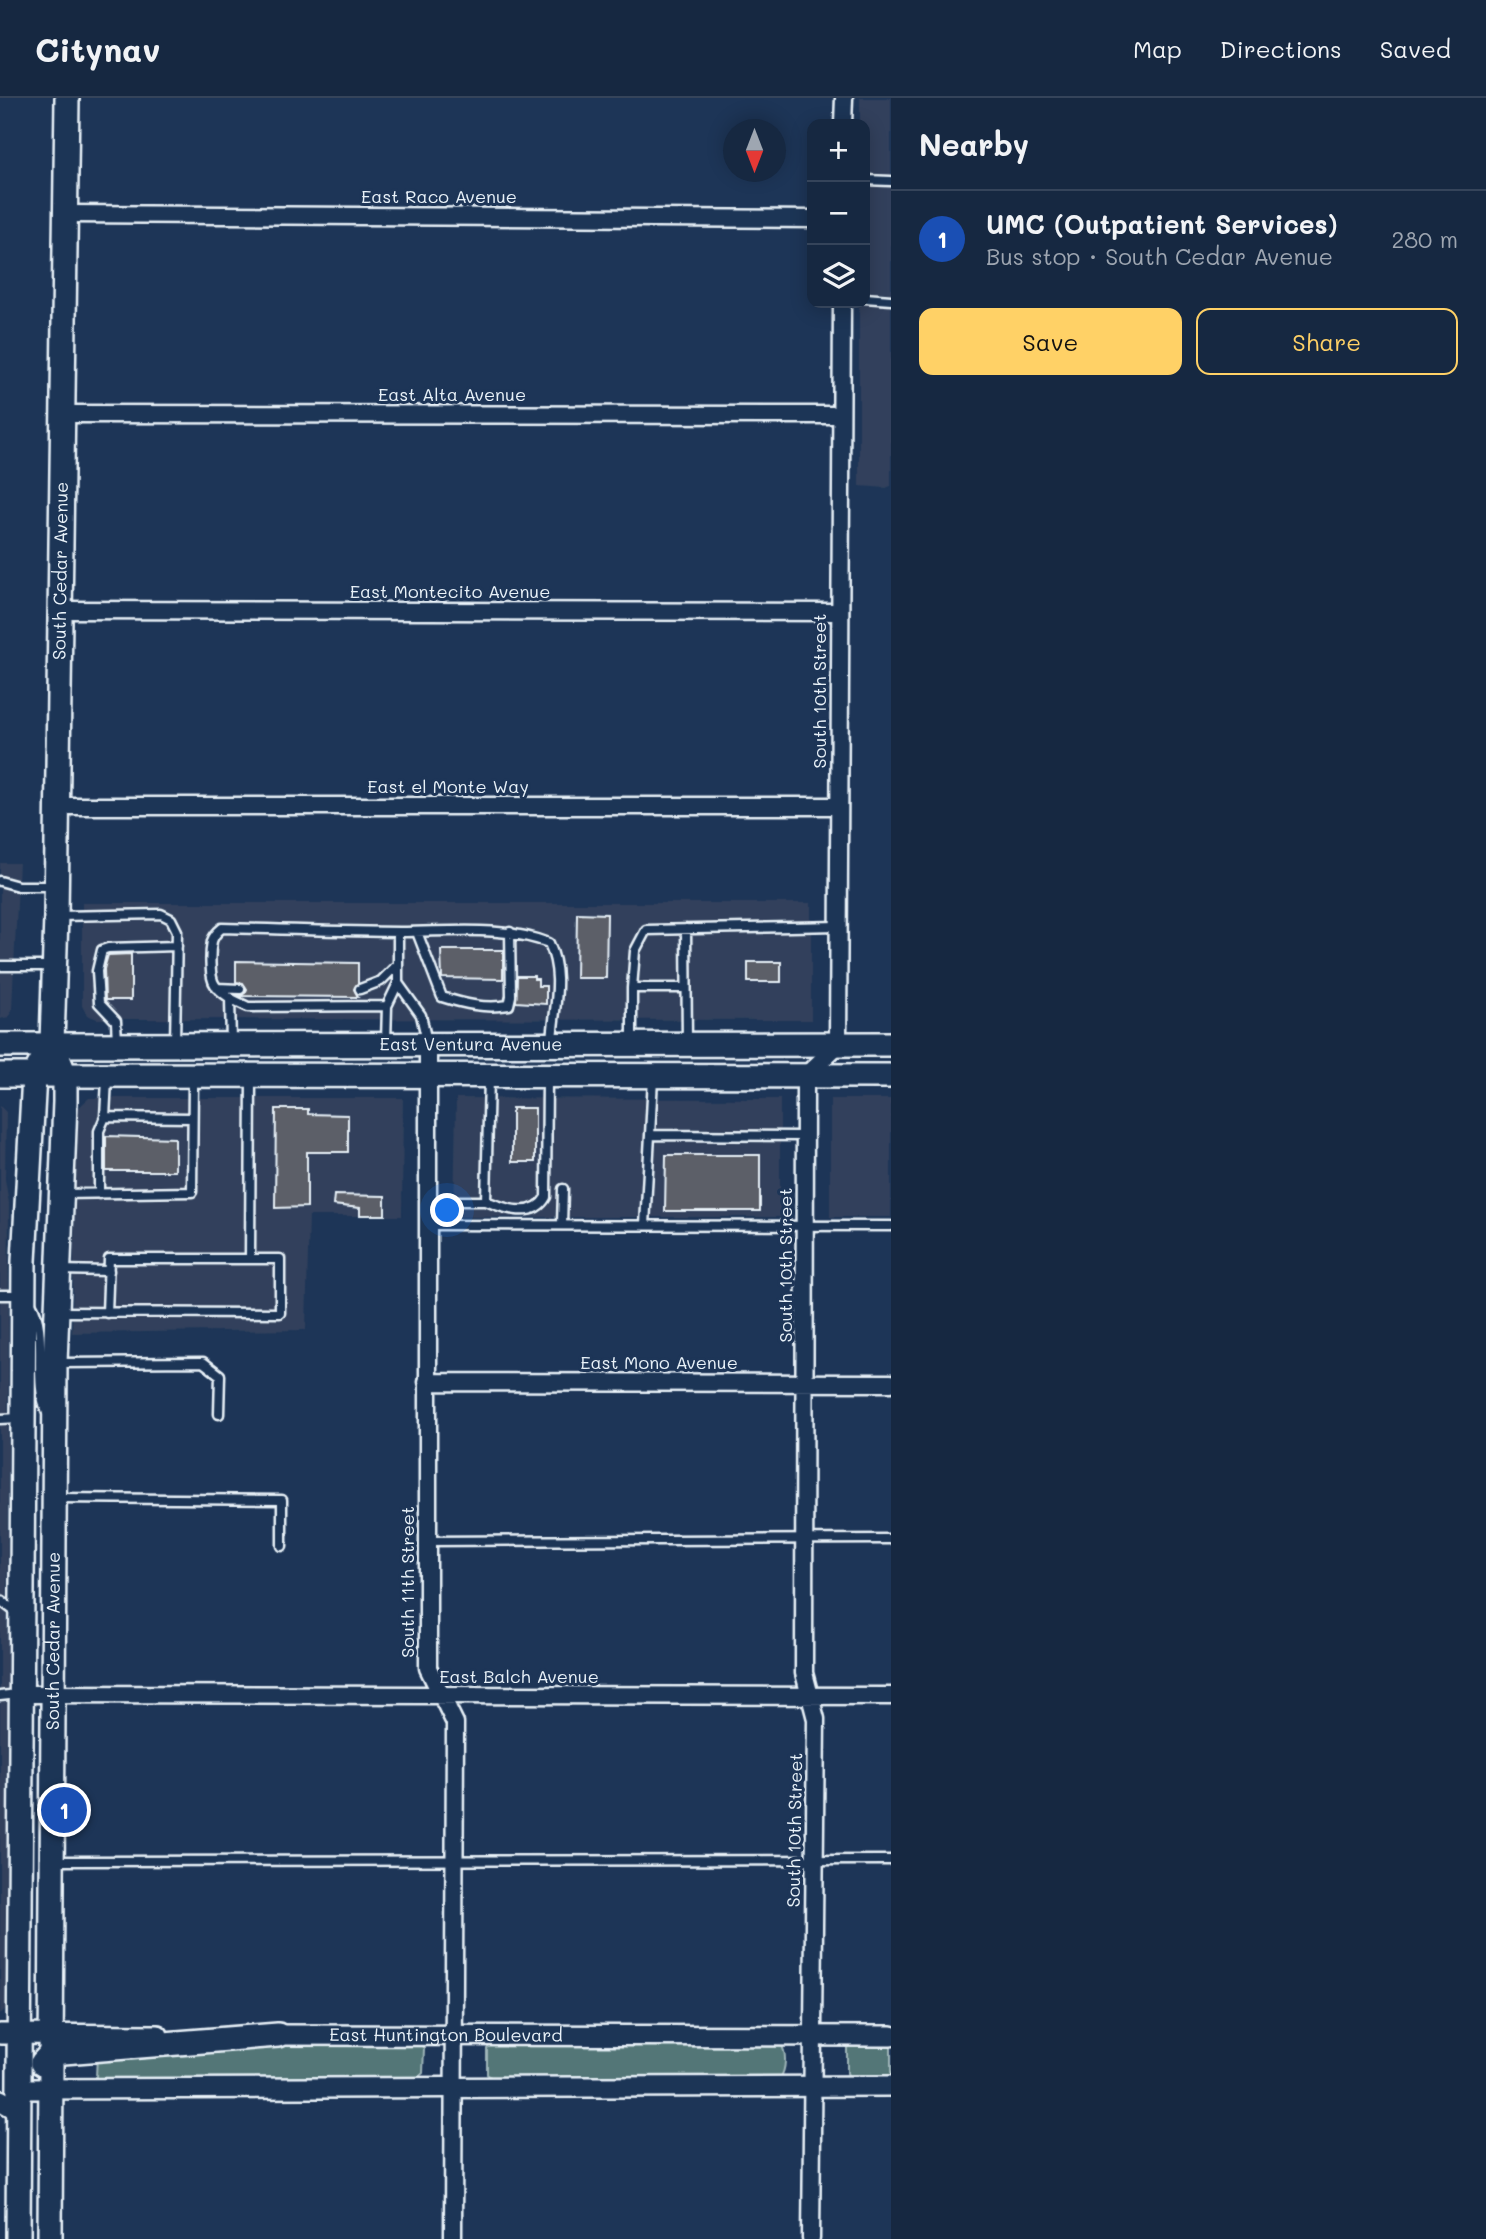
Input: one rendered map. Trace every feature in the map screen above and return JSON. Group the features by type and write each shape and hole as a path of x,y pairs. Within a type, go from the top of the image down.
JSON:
{"main road":[{"name":"South Cedar Avenue","path":"50,2239 55,1363 65,1075 52,1043 67,98"},
{"name":"South Cedar Avenue","path":"18,2238 20,2114 9,2081 11,1695 22,1616 11,1418 23,1295 34,1075 52,1043"},
{"name":"East Ventura Avenue","path":"0,1045 891,1044"},
{"name":"East Ventura Avenue","path":"0,1075 891,1076"},
{"path":"9,2081 51,2044 278,2035"}],"street":[{"path":"844,98 844,119"},
{"name":"East Raco Avenue","path":"65,214 807,219"},
{"name":"South 10th Street","path":"838,1045 842,308"},
{"name":"East Alta Avenue","path":"63,414 841,415"},
{"name":"East Montecito Avenue","path":"60,610 840,612"},
{"name":"East el Monte Way","path":"57,806 839,806"},
{"name":"South 11th Street","path":"428,1044 428,1668 455,1723 453,2239"},
{"path":"805,1076 838,1045"},
{"name":"South 10th Street","path":"805,1076 804,1673 816,1719 811,2239"},
{"name":"East Mono Avenue","path":"427,1382 891,1382"},
{"name":"East Balch Avenue","path":"11,1695 891,1696"},
{"path":"10,2034 51,2044"},
{"name":"East Huntington Boulevard","path":"278,2035 891,2036"},
{"path":"9,2081 51,2089 891,2086"}],"lane":[{"path":"870,180 891,181"},
{"path":"870,298 891,300"},
{"path":"0,881 18,886 56,886"},
{"path":"56,916 161,915 171,919 177,931 175,1043"},
{"path":"632,1044 635,951 646,930 839,926"},
{"path":"387,1006 248,1007 230,998 217,988 212,980 212,942 222,928 398,932 494,930 528,935 549,943 556,958 558,1006 553,1016 551,1044"},
{"path":"686,929 687,1044"},
{"path":"386,1043 387,1006 398,983 398,932"},
{"path":"417,932 442,997 470,1006 497,1007 509,1005 511,996 510,932"},
{"path":"117,1043 116,1021 99,1003 97,971 102,950 177,946"},
{"path":"360,989 381,981 398,964"},
{"path":"0,966 55,965"},
{"path":"398,983 421,1015 428,1044"},
{"path":"217,988 240,989"},
{"path":"632,988 686,988"},
{"path":"230,998 230,1043"},
{"path":"486,1201 489,1075"},
{"path":"427,1201 486,1201 503,1208 531,1210 541,1206 546,1197 547,1075"},
{"path":"645,1225 654,1075"},
{"path":"99,1194 99,1131 105,1117 107,1076"},
{"path":"62,1194 192,1192 193,1076"},
{"path":"250,1259 251,1076"},
{"path":"105,1117 192,1118"},
{"path":"650,1135 805,1136"},
{"path":"562,1225 563,1189"},
{"path":"427,1225 891,1226"},
{"path":"56,1311 107,1313 280,1313 280,1259 109,1259 107,1313"},
{"path":"59,1270 109,1271"},
{"path":"0,1295 23,1295 33,1305 37,1320 41,1399 55,1432"},
{"path":"55,1363 203,1362 220,1375 219,1414"},
{"path":"54,1498 282,1500 282,1546"},
{"path":"426,1541 891,1539"},
{"path":"0,1600 22,1616"},
{"path":"52,1861 891,1860"}],"shaded area":[{"path":"860,98 891,98 891,486 886,488 859,486 859,308 870,308 870,119 860,119"},
{"path":"0,863 19,863 12,1009 9,1017 0,1019"},
{"path":"82,903 811,903 811,1020 97,1019 87,1015 82,1006"},
{"path":"89,1098 403,1098 402,1216 309,1216 306,1330 72,1333 77,1109"},
{"path":"456,1098 780,1099 780,1217 454,1217"},
{"path":"830,1099 891,1099 891,1217 830,1217"},
{"path":"0,1106 6,1112 5,1179 9,1203 6,2009 0,2014"}],"green space":[{"path":"418,2043 424,2048 423,2073 417,2078 96,2078 97,2054 184,2054 271,2044"},
{"path":"491,2044 781,2045 785,2062 780,2078 492,2078 487,2074 487,2049"},
{"path":"851,2044 891,2044 891,2079 850,2078 847,2073 847,2048"}],"building":[{"path":"577,913 607,914 606,978 576,978"},
{"path":"441,950 503,950 503,979 442,978"},
{"path":"131,954 131,1000 105,1000 104,969 108,955"},
{"path":"236,961 358,963 358,983 354,989 358,997 240,996 247,989 243,983 236,982"},
{"path":"748,962 781,962 781,982 748,982"},
{"path":"517,976 534,976 534,979 538,979 538,986 546,986 546,1004 516,1002"},
{"path":"512,1108 535,1108 535,1162 512,1162"},
{"path":"276,1109 308,1109 308,1114 348,1115 348,1152 307,1152 307,1207 275,1208"},
{"path":"106,1136 175,1138 175,1171 106,1171"},
{"path":"666,1155 760,1155 760,1211 665,1211"},
{"path":"334,1195 385,1196 385,1215 360,1215 360,1208 333,1205"}],"place":[{"name":"UMC (Outpatient Services)","path":"64,1810"}]}
